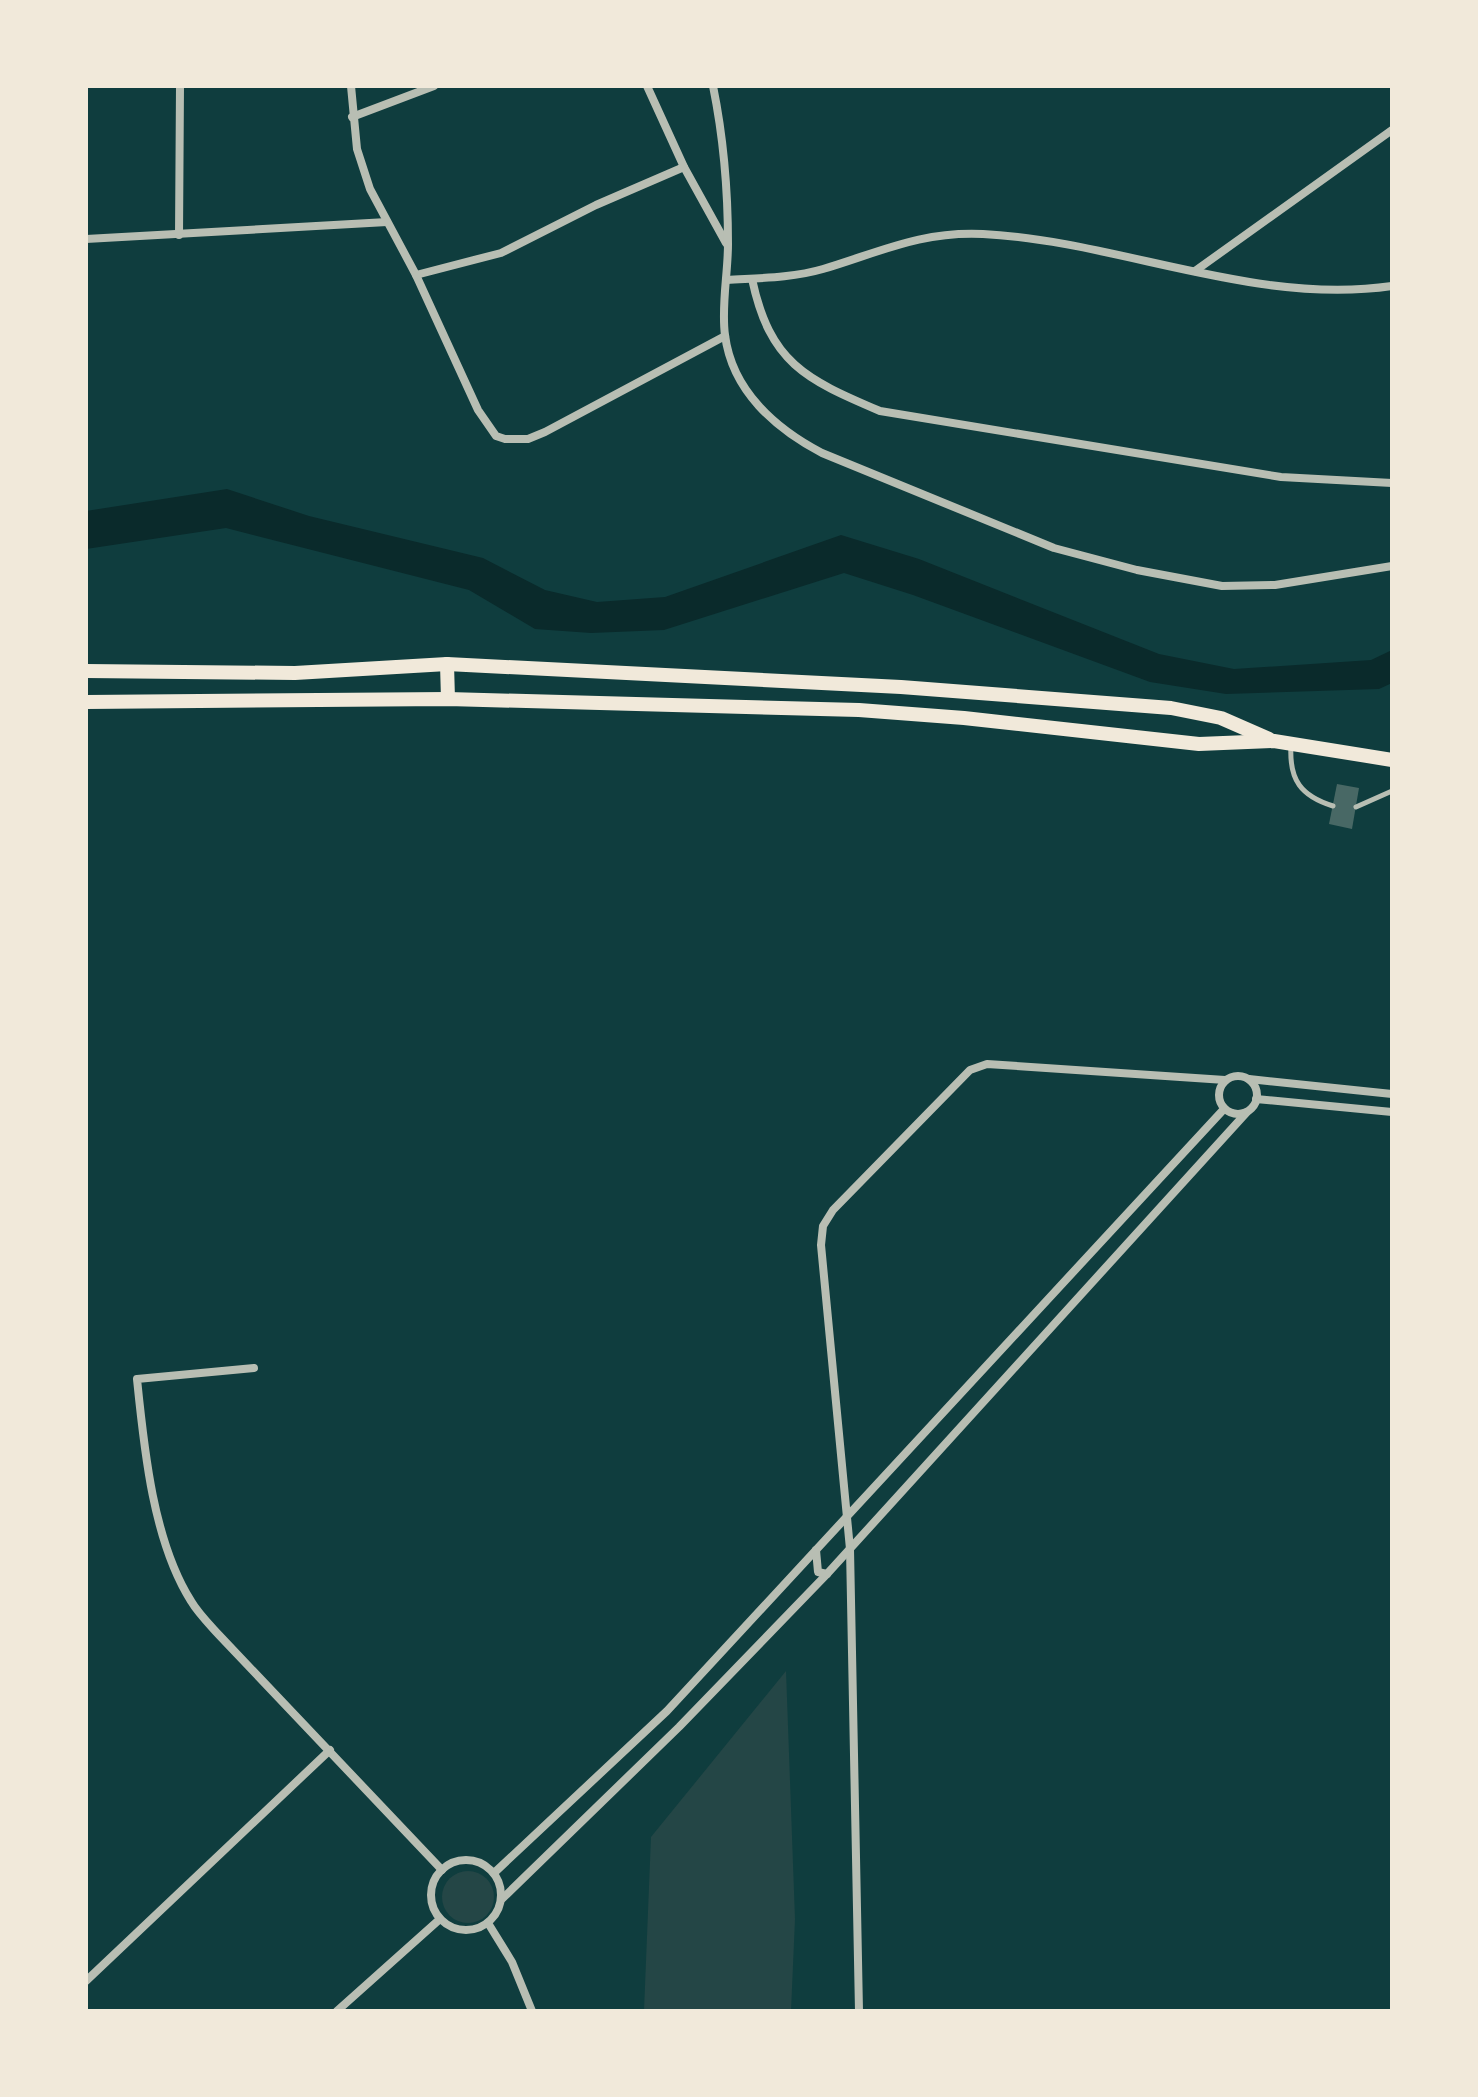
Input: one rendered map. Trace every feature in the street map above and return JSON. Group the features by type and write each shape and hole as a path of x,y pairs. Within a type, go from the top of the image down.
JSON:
{"main road":[{"path":"447,664 448,699"},
{"path":"86,671 295,673 447,664 1063,697 1171,708 1221,718 1274,741"},
{"path":"86,702 448,699 859,710 964,718 1185,743 1274,741 1392,760"}],"street":[{"path":"179,235 180,86"},
{"path":"351,86 357,149 387,222 416,275 478,410 496,436 514,441 528,439 725,336"},
{"path":"352,117 434,86"},
{"path":"647,86 684,167 728,247"},
{"path":"713,86 726,150 728,247 725,336 736,372 762,412 786,434 822,453 1054,548 1137,570 1222,586 1275,585 1392,566"},
{"path":"1195,271 1392,130"},
{"path":"416,275 501,253 596,205 684,167"},
{"path":"86,239 387,222"},
{"path":"727,280 823,269 929,235 979,234 1030,237 1195,271 1294,287 1361,290 1392,286"},
{"path":"752,279 766,331 789,361 824,387 880,411 1281,477 1392,483"},
{"path":"859,2011 850,1549 821,1245 823,1226 833,1210 970,1070 987,1064 1225,1080 1237,1076 1392,1094"},
{"path":"502,1899 494,1873 481,1862 470,1859 458,1860 442,1870 432,1884 431,1897 440,1919 461,1930 472,1930 488,1923 502,1899 679,1727 827,1574 1247,1112 1256,1099 1256,1090 1249,1079"},
{"path":"1225,1080 1218,1097 1224,1109 1235,1114 1247,1112"},
{"path":"1256,1099 1392,1112"},
{"path":"494,1873 667,1711 1224,1109"},
{"path":"254,1368 137,1379 144,1449 168,1546 191,1602 442,1870"},
{"path":"816,1550 818,1572 827,1574"},
{"path":"86,1981 330,1750"},
{"path":"337,2011 440,1919"},
{"path":"488,1923 512,1962 532,2011"}],"lane":[{"path":"1291,743 1290,767 1301,790 1333,806"},
{"path":"1356,807 1392,791"}],"shaded area":[{"path":"227,489 309,516 483,558 545,590 597,602 665,597 841,535 919,559 1159,654 1234,669 1371,660 1392,650 1392,683 1379,689 1226,694 1150,682 913,595 844,573 664,630 591,633 535,629 469,590 226,528 86,549 86,511"},
{"path":"786,1671 795,1919 791,2011 644,2011 651,1837"},
{"path":"468,1871 486,1879 494,1897 486,1915 468,1923 450,1915 442,1897 450,1879"}],"building":[{"path":"1337,784 1359,788 1352,829 1329,824"}]}
